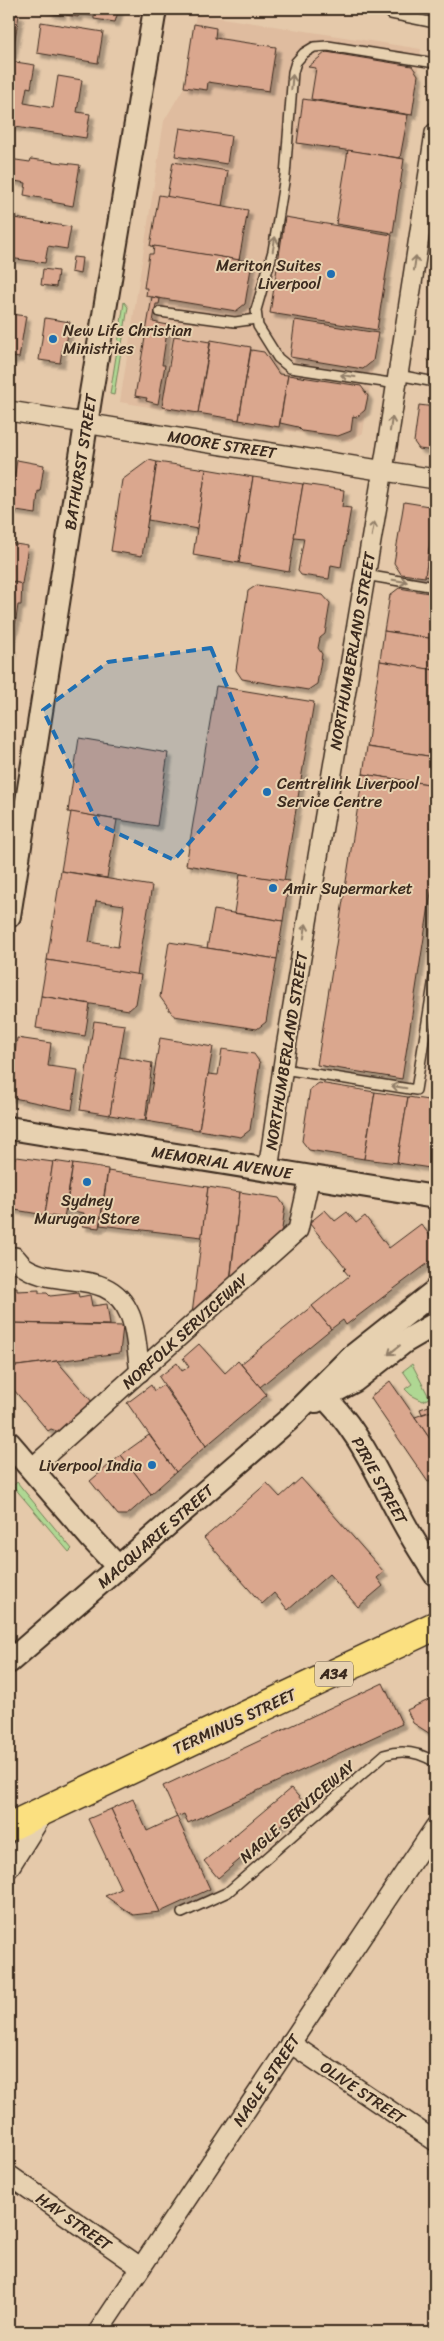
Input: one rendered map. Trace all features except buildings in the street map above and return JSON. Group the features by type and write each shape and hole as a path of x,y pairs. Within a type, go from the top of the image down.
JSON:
{"highway":[{"name":"TERMINUS STREET","path":"24,1818 435,1626"}],"street":[{"name":"BATHURST STREET","path":"9,916 86,423 155,9"},
{"name":"NORTHUMBERLAND STREET","path":"268,1170 282,1069 364,575 383,472 435,133"},
{"name":"MOORE STREET","path":"9,411 435,479"},
{"name":"MEMORIAL AVENUE","path":"9,1128 435,1196"},
{"name":"NORFOLK SERVICEWAY","path":"31,1469 298,1230 310,1176"},
{"path":"16,1257 26,1268 42,1275 95,1282 110,1291 124,1304 130,1315 140,1372"},
{"name":"MACQUARIE STREET","path":"9,1662 300,1410 322,1394 364,1347 435,1291"},
{"name":"MACQUARIE STREET","path":"322,1394 354,1381 404,1342 435,1324"},
{"name":"PIRIE STREET","path":"322,1394 343,1418 363,1447 408,1532 435,1574"},
{"path":"11,1451 31,1469 118,1567"},
{"path":"9,1868 24,1818"},
{"name":"NAGLE STREET","path":"98,2332 435,1827"},
{"name":"OLIVE STREET","path":"290,2043 435,2141"},
{"name":"HAY STREET","path":"9,2175 140,2267"}],"lane":[{"path":"391,14 435,23"},
{"path":"435,64 328,46 314,47 304,53 296,62 293,72 285,176 273,251 256,310 258,326 278,358 290,368 435,382"},
{"path":"160,312 235,322 256,319"},
{"path":"364,575 435,587"},
{"path":"282,1069 416,1090 435,972"},
{"name":"NAGLE SERVICEWAY","path":"182,1913 228,1892 384,1755 395,1751 406,1751 435,1762"}],"highlighted area":[{"path":"211,648 259,764 174,860 98,824 43,710 108,662"}],"shaded area":[{"path":"196,14 421,49 363,433 349,441 120,402 164,121 184,87"}],"green space":[{"path":"124,302 128,307 122,344 118,344"},
{"path":"117,350 121,351 114,395 110,394"},
{"path":"412,1364 428,1395 435,1391 435,1395 423,1401 411,1395 405,1389 412,1384 403,1371"},
{"path":"17,1482 72,1549 69,1552 13,1486"}],"place":[{"name":"Meriton Suites Liverpool","path":"331,274"},
{"name":"New Life Christian Ministries","path":"53,339"},
{"name":"Centrelink Liverpool Service Centre","path":"267,792"},
{"name":"Amir Supermarket","path":"273,888"},
{"name":"Sydney Murugan Store","path":"87,1182"},
{"name":"Liverpool India","path":"152,1465"}]}
